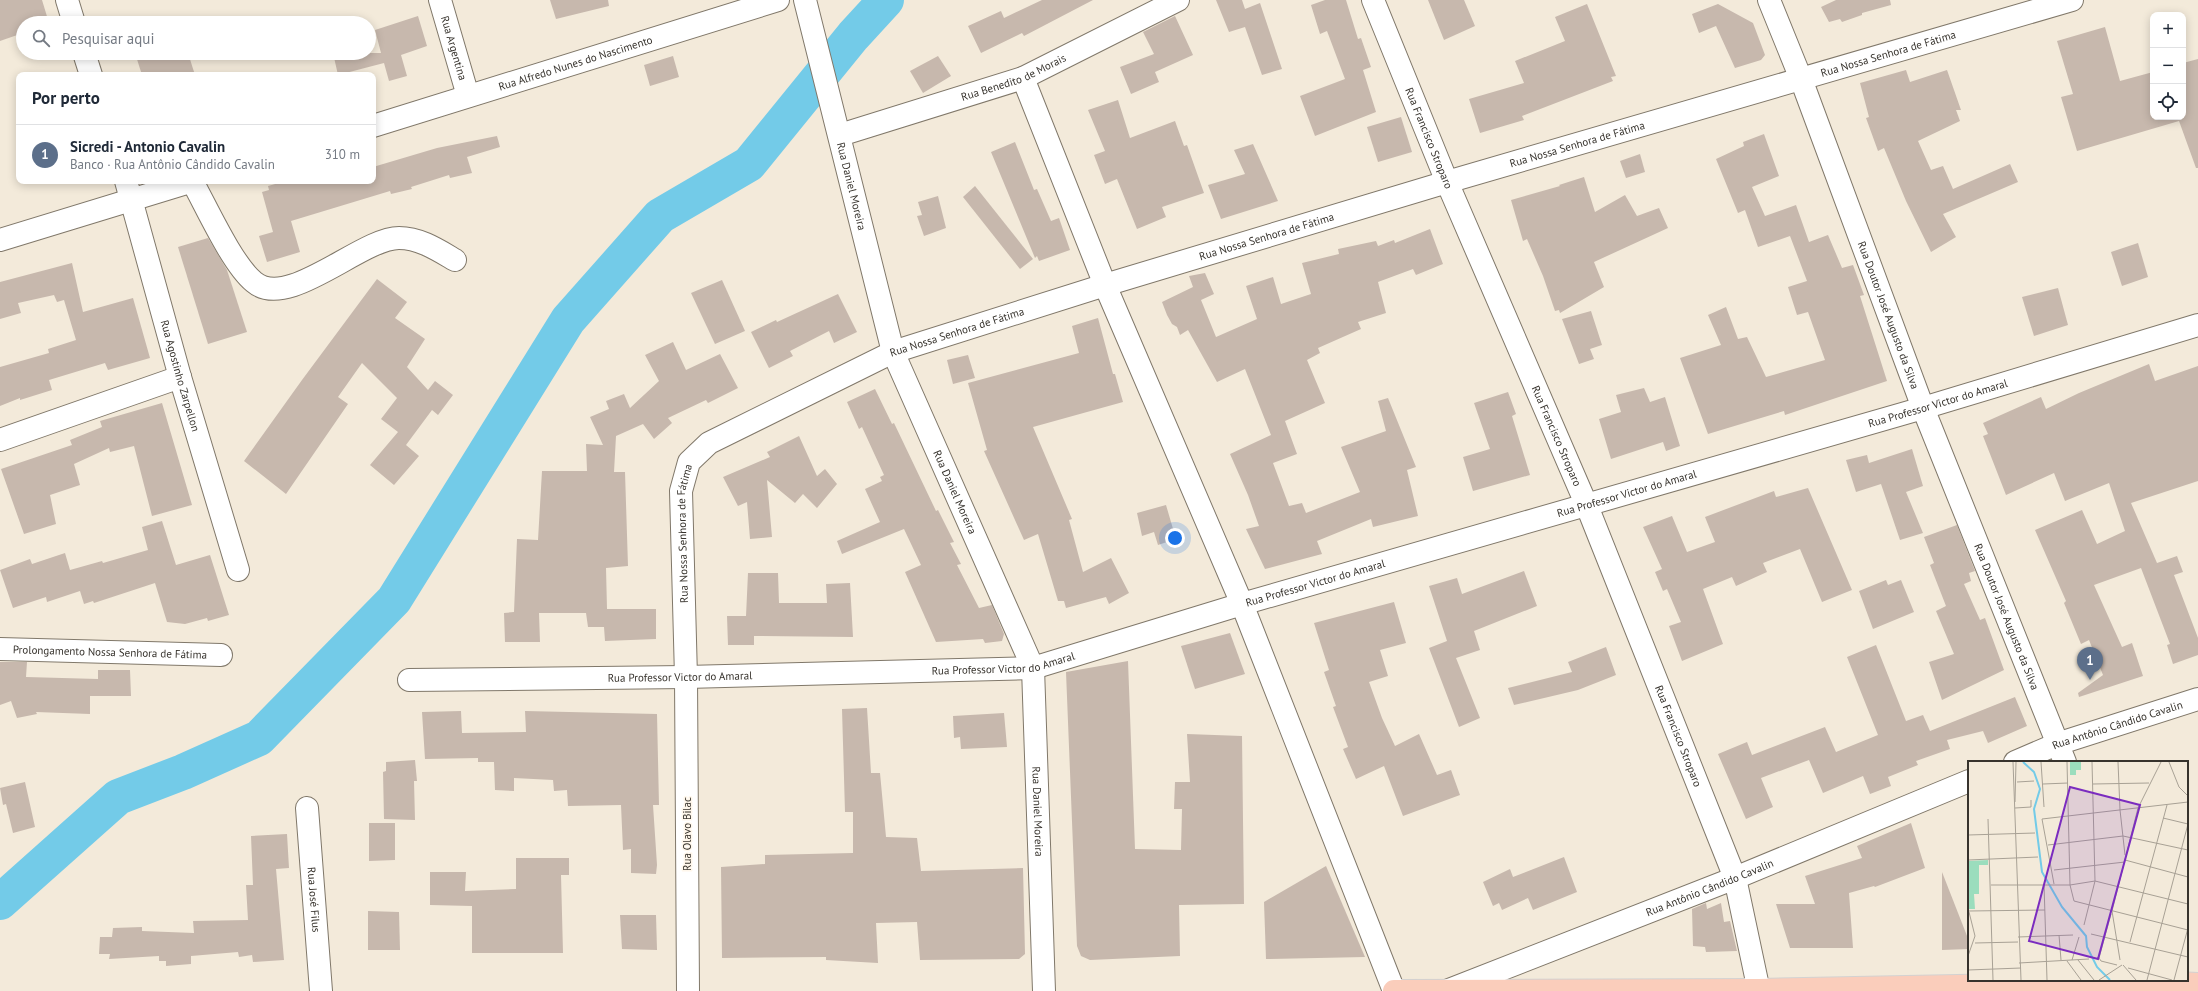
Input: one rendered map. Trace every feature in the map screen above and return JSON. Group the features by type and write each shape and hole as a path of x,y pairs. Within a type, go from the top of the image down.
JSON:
{"main road":[{"path":"1394,991 1759,990 2198,984"}],"street":[{"path":"67,0 72,16"},
{"name":"Rua Argentina","path":"440,0 468,96"},
{"name":"Rua Alfredo Nunes do Nascimento","path":"376,125 778,0"},
{"name":"Rua Daniel Moreira","path":"806,0 893,352 1033,668 1044,991"},
{"name":"Rua Benedito de Morais","path":"840,135 1023,78 1178,0"},
{"name":"Rua Francisco Stroparo","path":"1373,0 1447,182 1587,506 1735,878 1759,990"},
{"name":"Rua Doutor José Augusto da Silva","path":"1769,0 1801,79 1922,408 2061,753"},
{"name":"Rua Nossa Senhora de Fátima","path":"686,677 681,491 689,462 709,443 893,352 1105,285 1447,182 2072,0"},
{"path":"86,60 90,72"},
{"path":"1023,78 1105,285 1242,604 1394,991"},
{"path":"0,240 129,190 172,184"},
{"path":"195,184 240,268 255,283 269,288 292,287 376,244 398,238 421,242 455,260"},
{"name":"Rua Agostinho Zarpellon","path":"129,190 180,377 238,570"},
{"name":"Rua Professor Victor do Amaral","path":"409,680 686,677 1033,668 1242,604 1587,506 2198,325"},
{"path":"0,440 180,377"},
{"name":"Prolongamento Nossa Senhora de Fátima","path":"0,649 221,655"},
{"name":"Rua Olavo Bilac","path":"686,677 688,991"},
{"name":"Rua Antônio Cândido Cavalin","path":"2020,761 2061,753 2198,699"},
{"name":"Rua Antônio Cândido Cavalin","path":"1448,990 1735,878 1968,781"},
{"name":"Rua José Filus","path":"307,808 321,991"}],"building":[{"path":"0,0 42,0 47,16 16,16 16,35 0,41"},
{"path":"550,0 608,0 609,6 556,19"},
{"path":"1042,0 1093,0 1024,36 1022,33 981,53 968,26 1001,11 1004,18"},
{"path":"1216,0 1242,0 1245,9 1260,3 1282,69 1262,75 1245,27 1229,32"},
{"path":"1325,0 1346,0 1358,39 1361,38 1371,67 1363,70 1376,112 1315,136 1300,96 1345,79 1327,31 1320,34 1311,5"},
{"path":"1428,0 1464,0 1475,26 1444,40"},
{"path":"1836,0 1890,0 1891,5 1862,13 1862,15 1842,22 1840,19 1829,22 1821,7"},
{"path":"1587,4 1616,76 1611,77 1613,81 1522,116 1524,120 1480,133 1469,99 1524,83 1515,61 1565,41 1555,17"},
{"path":"1718,4 1753,23 1765,55 1761,60 1735,68 1716,26 1699,33 1692,14"},
{"path":"418,16 427,46 401,55 407,76 389,81 384,63 350,72 337,72 335,60 376,60 376,53 381,53 376,30"},
{"path":"1175,16 1193,55 1155,72 1159,82 1131,94 1120,67 1154,54 1143,32"},
{"path":"2105,27 2120,81 2150,73 2150,120 2186,120 2186,62 2198,59 2198,168 2196,168 2179,121 2077,151 2061,97 2073,94 2057,41"},
{"path":"673,56 679,77 650,86 644,65"},
{"path":"938,56 951,76 923,93 910,71"},
{"path":"137,60 190,60 194,72 141,72"},
{"path":"1906,70 1910,82 1947,70 1961,110 1956,110 1960,121 1918,141 1931,170 1943,166 1953,189 2010,164 2018,182 1943,214 1956,237 1931,252 1906,201 1884,148 1878,151 1866,118 1869,117 1860,83"},
{"path":"1118,100 1130,138 1175,121 1184,146 1187,145 1204,193 1162,207 1166,217 1137,229 1117,179 1105,184 1094,155 1105,151 1088,110"},
{"path":"1401,117 1412,152 1378,162 1367,127"},
{"path":"1764,134 1779,176 1752,187 1765,216 1796,205 1809,242 1828,235 1842,268 1853,265 1864,295 1860,296 1887,381 1785,415 1784,411 1708,434 1680,358 1721,345 1708,315 1726,307 1738,339 1747,337 1766,377 1825,360 1808,312 1797,315 1788,287 1807,281 1790,236 1758,247 1745,210 1738,213 1716,159 1744,146 1743,142"},
{"path":"497,136 500,147 467,157 472,173 450,178 449,175 411,187 412,189 391,194 390,191 291,221 300,252 267,262 259,236 273,232 262,192 269,190 268,186 275,184 376,184 376,166 437,148"},
{"path":"1015,142 1034,190 1037,189 1051,221 1059,218 1070,250 1039,261 1037,256 1035,258 991,152"},
{"path":"1253,144 1278,201 1221,219 1208,185 1245,174 1234,150"},
{"path":"1640,154 1645,172 1626,178 1620,161"},
{"path":"1584,177 1595,212 1625,195 1637,216 1659,208 1668,228 1594,262 1604,287 1560,313 1559,310 1555,311 1543,276 1527,239 1523,241 1511,200 1560,186 1559,185"},
{"path":"975,186 1033,259 1020,269 963,197"},
{"path":"938,196 946,228 924,236 917,216 922,215 918,202"},
{"path":"1430,229 1443,264 1416,275 1413,269 1378,282 1386,313 1358,322 1361,329 1318,348 1320,353 1307,360 1325,403 1285,421 1297,454 1273,463 1289,506 1302,503 1306,513 1360,492 1341,447 1386,431 1378,401 1388,398 1416,467 1407,470 1418,516 1373,527 1371,519 1317,541 1322,554 1265,569 1246,529 1259,526 1248,495 1230,454 1271,435 1245,369 1217,382 1188,330 1180,335 1177,327 1172,324 1167,315 1162,302 1193,287 1189,276 1205,273 1214,294 1201,300 1216,337 1257,319 1246,286 1273,277 1281,304 1311,294 1302,263 1339,254 1338,249 1376,241 1378,246 1394,240 1395,243"},
{"path":"208,238 227,270 247,332 208,344 178,247"},
{"path":"2138,243 2148,277 2122,286 2111,252"},
{"path":"72,263 83,312 133,298 150,358 108,370 105,363 49,380 52,390 20,400 20,398 0,406 0,367 49,353 48,349 76,340 64,300 57,302 54,295 18,303 21,313 0,319 0,282"},
{"path":"377,279 407,302 395,318 425,339 407,367 428,390 435,381 453,395 438,415 432,410 406,445 419,456 394,485 370,465 398,432 381,419 397,398 362,363 338,397 348,404 286,494 244,461"},
{"path":"722,280 745,331 715,344 691,293"},
{"path":"2058,288 2068,325 2034,336 2022,297"},
{"path":"838,294 857,332 834,343 829,331 790,351 793,356 769,368 751,332 776,320 777,322"},
{"path":"1591,311 1602,345 1590,349 1594,359 1579,364 1562,319"},
{"path":"1098,318 1113,374 1115,374 1123,402 1033,427 1072,519 1069,520 1083,572 1111,558 1129,593 1109,604 1106,597 1066,608 1064,601 1058,601 1038,534 1024,540 984,451 987,450 968,383 1079,353 1072,326"},
{"path":"673,342 686,370 720,354 738,388 708,403 706,400 668,418 672,423 654,439 643,424 616,436 614,472 625,472 628,566 606,568 607,609 656,609 656,639 605,641 604,627 588,627 586,613 539,613 540,642 505,642 504,613 514,612 517,539 538,540 542,471 587,471 586,444 603,445 590,417 609,409 606,401 624,394 630,408 659,381 645,355"},
{"path":"968,355 975,378 953,384 947,360"},
{"path":"2149,364 2155,381 2198,366 2198,481 2131,503 2157,563 2177,556 2183,572 2174,575 2198,638 2198,655 2173,664 2167,645 2170,644 2141,568 2094,585 2122,647 2132,643 2143,676 2079,697 2078,693 2103,675 2089,640 2081,644 2064,603 2066,601 2035,530 2082,510 2097,544 2125,531 2109,483 2065,501 2054,473 2006,495 1983,436 1988,434 1983,423 2041,397 2046,409 2079,393"},
{"path":"1644,388 1650,402 1665,397 1680,446 1666,451 1663,442 1611,459 1599,419 1621,412 1616,395"},
{"path":"875,389 892,424 894,423 936,511 938,510 954,542 950,543 961,564 957,565 979,608 992,605 1004,634 1002,641 985,643 983,639 936,642 905,572 921,565 904,529 842,554 837,541 880,522 865,489 882,481 880,477 884,475 862,427 859,429 847,402"},
{"path":"1508,392 1516,414 1512,416 1530,475 1473,491 1463,457 1490,449 1474,403"},
{"path":"162,403 192,505 152,516 134,446 110,452 109,448 74,464 80,485 50,495 56,524 24,534 1,469 72,445 70,440 102,427 100,421"},
{"path":"799,436 817,476 825,469 837,484 817,508 803,494 795,503 767,480 772,537 750,539 747,502 738,506 723,477 770,457 767,452"},
{"path":"1912,449 1923,486 1906,492 1923,533 1900,540 1881,484 1856,492 1846,460 1867,455 1869,463"},
{"path":"1808,488 1852,590 1822,602 1800,549 1763,563 1767,572 1736,586 1732,577 1703,589 1723,644 1682,661 1669,626 1681,622 1667,589 1663,591 1655,572 1662,569 1643,527 1672,516 1687,552 1715,542 1705,517 1774,491 1776,497"},
{"path":"1166,505 1176,539 1158,545 1154,532 1142,536 1137,513"},
{"path":"162,521 176,565 210,555 229,615 208,621 207,618 185,624 167,622 155,583 94,603 93,601 84,604 80,591 47,602 46,597 13,608 0,570 30,559 32,564 65,553 70,570 102,561 103,563 148,550 142,527"},
{"path":"1957,525 1975,571 1969,573 1971,581 1964,584 1980,620 1985,618 2004,670 1942,700 1929,662 1954,654 1936,611 1946,606 1930,565 1934,563 1924,537"},
{"path":"1524,571 1537,606 1474,631 1480,650 1456,658 1480,718 1459,727 1429,648 1447,641 1429,586 1457,578 1462,594"},
{"path":"748,573 778,573 779,603 827,603 826,584 850,583 853,637 754,636 754,645 728,645 727,616 746,616"},
{"path":"1886,580 1888,585 1901,580 1914,612 1873,629 1859,591"},
{"path":"1394,602 1406,643 1380,650 1388,676 1369,682 1382,718 1395,746 1419,734 1437,775 1451,770 1460,795 1403,816 1384,766 1356,779 1343,749 1348,747 1333,707 1336,706 1324,672 1329,670 1314,623"},
{"path":"1230,633 1245,674 1195,689 1181,646"},
{"path":"1876,645 1906,721 1923,715 1930,731 2015,697 2027,726 1988,743 1983,731 1947,740 1950,749 1916,761 1918,765 1888,777 1891,786 1870,794 1863,776 1823,793 1809,760 1761,778 1773,807 1746,819 1718,754 1747,742 1752,755 1825,727 1836,752 1878,735 1847,657"},
{"path":"1606,647 1616,675 1578,690 1514,705 1508,688 1572,672 1568,662"},
{"path":"1128,661 1135,849 1181,850 1182,809 1174,809 1175,782 1190,782 1187,734 1242,736 1244,904 1179,905 1180,956 1090,960 1081,956 1077,946 1066,672"},
{"path":"0,662 27,662 26,677 98,679 98,670 130,670 131,696 90,696 90,714 36,712 37,714 17,718 11,701 0,705"},
{"path":"867,708 871,773 880,773 886,837 917,838 921,871 1023,868 1025,954 1019,959 920,960 917,922 876,923 878,963 826,960 826,957 722,958 721,867 765,864 765,855 853,853 853,812 845,812 842,709"},
{"path":"461,711 462,733 526,732 525,711 657,714 659,805 653,805 657,865 656,874 631,873 631,849 623,850 621,805 568,806 567,790 554,791 553,780 514,778 514,791 495,790 494,762 478,762 478,758 425,759 422,712"},
{"path":"1004,713 1007,747 961,749 960,737 954,738 953,716"},
{"path":"415,760 417,781 414,781 415,820 384,819 383,772 386,771 386,762"},
{"path":"25,782 35,827 13,833 6,804 3,805 0,788"},
{"path":"369,823 395,823 395,860 369,861"},
{"path":"1911,823 1925,868 1875,887 1849,893 1853,948 1790,948 1776,904 1815,904 1805,876 1862,858 1857,846"},
{"path":"287,834 289,868 276,869 284,960 253,962 252,955 239,957 238,952 191,956 191,964 166,966 166,961 159,961 159,956 109,959 110,954 99,954 100,937 112,937 113,928 142,927 142,931 194,933 193,921 248,920 246,885 253,885 251,836"},
{"path":"1564,857 1577,892 1533,910 1528,898 1502,910 1499,903 1493,906 1483,882 1510,869 1513,877"},
{"path":"516,858 569,858 569,875 561,875 563,953 472,953 472,906 430,905 430,872 466,872 465,891 516,889"},
{"path":"1326,866 1365,957 1266,959 1264,902"},
{"path":"1942,872 1968,938 1968,949 1942,950"},
{"path":"1706,903 1707,909 1721,903 1724,922 1730,921 1737,951 1706,952 1705,947 1693,946 1692,909"},
{"path":"368,911 399,912 400,950 368,950"},
{"path":"620,915 656,915 657,950 622,949"}],"waterway":[{"path":"0,902 118,797 183,772 259,738 394,600 568,320 660,216 749,164 853,36 886,0"}],"place":[{"name":"Sicredi - Antonio Cavalin","path":"2090,680"}]}
